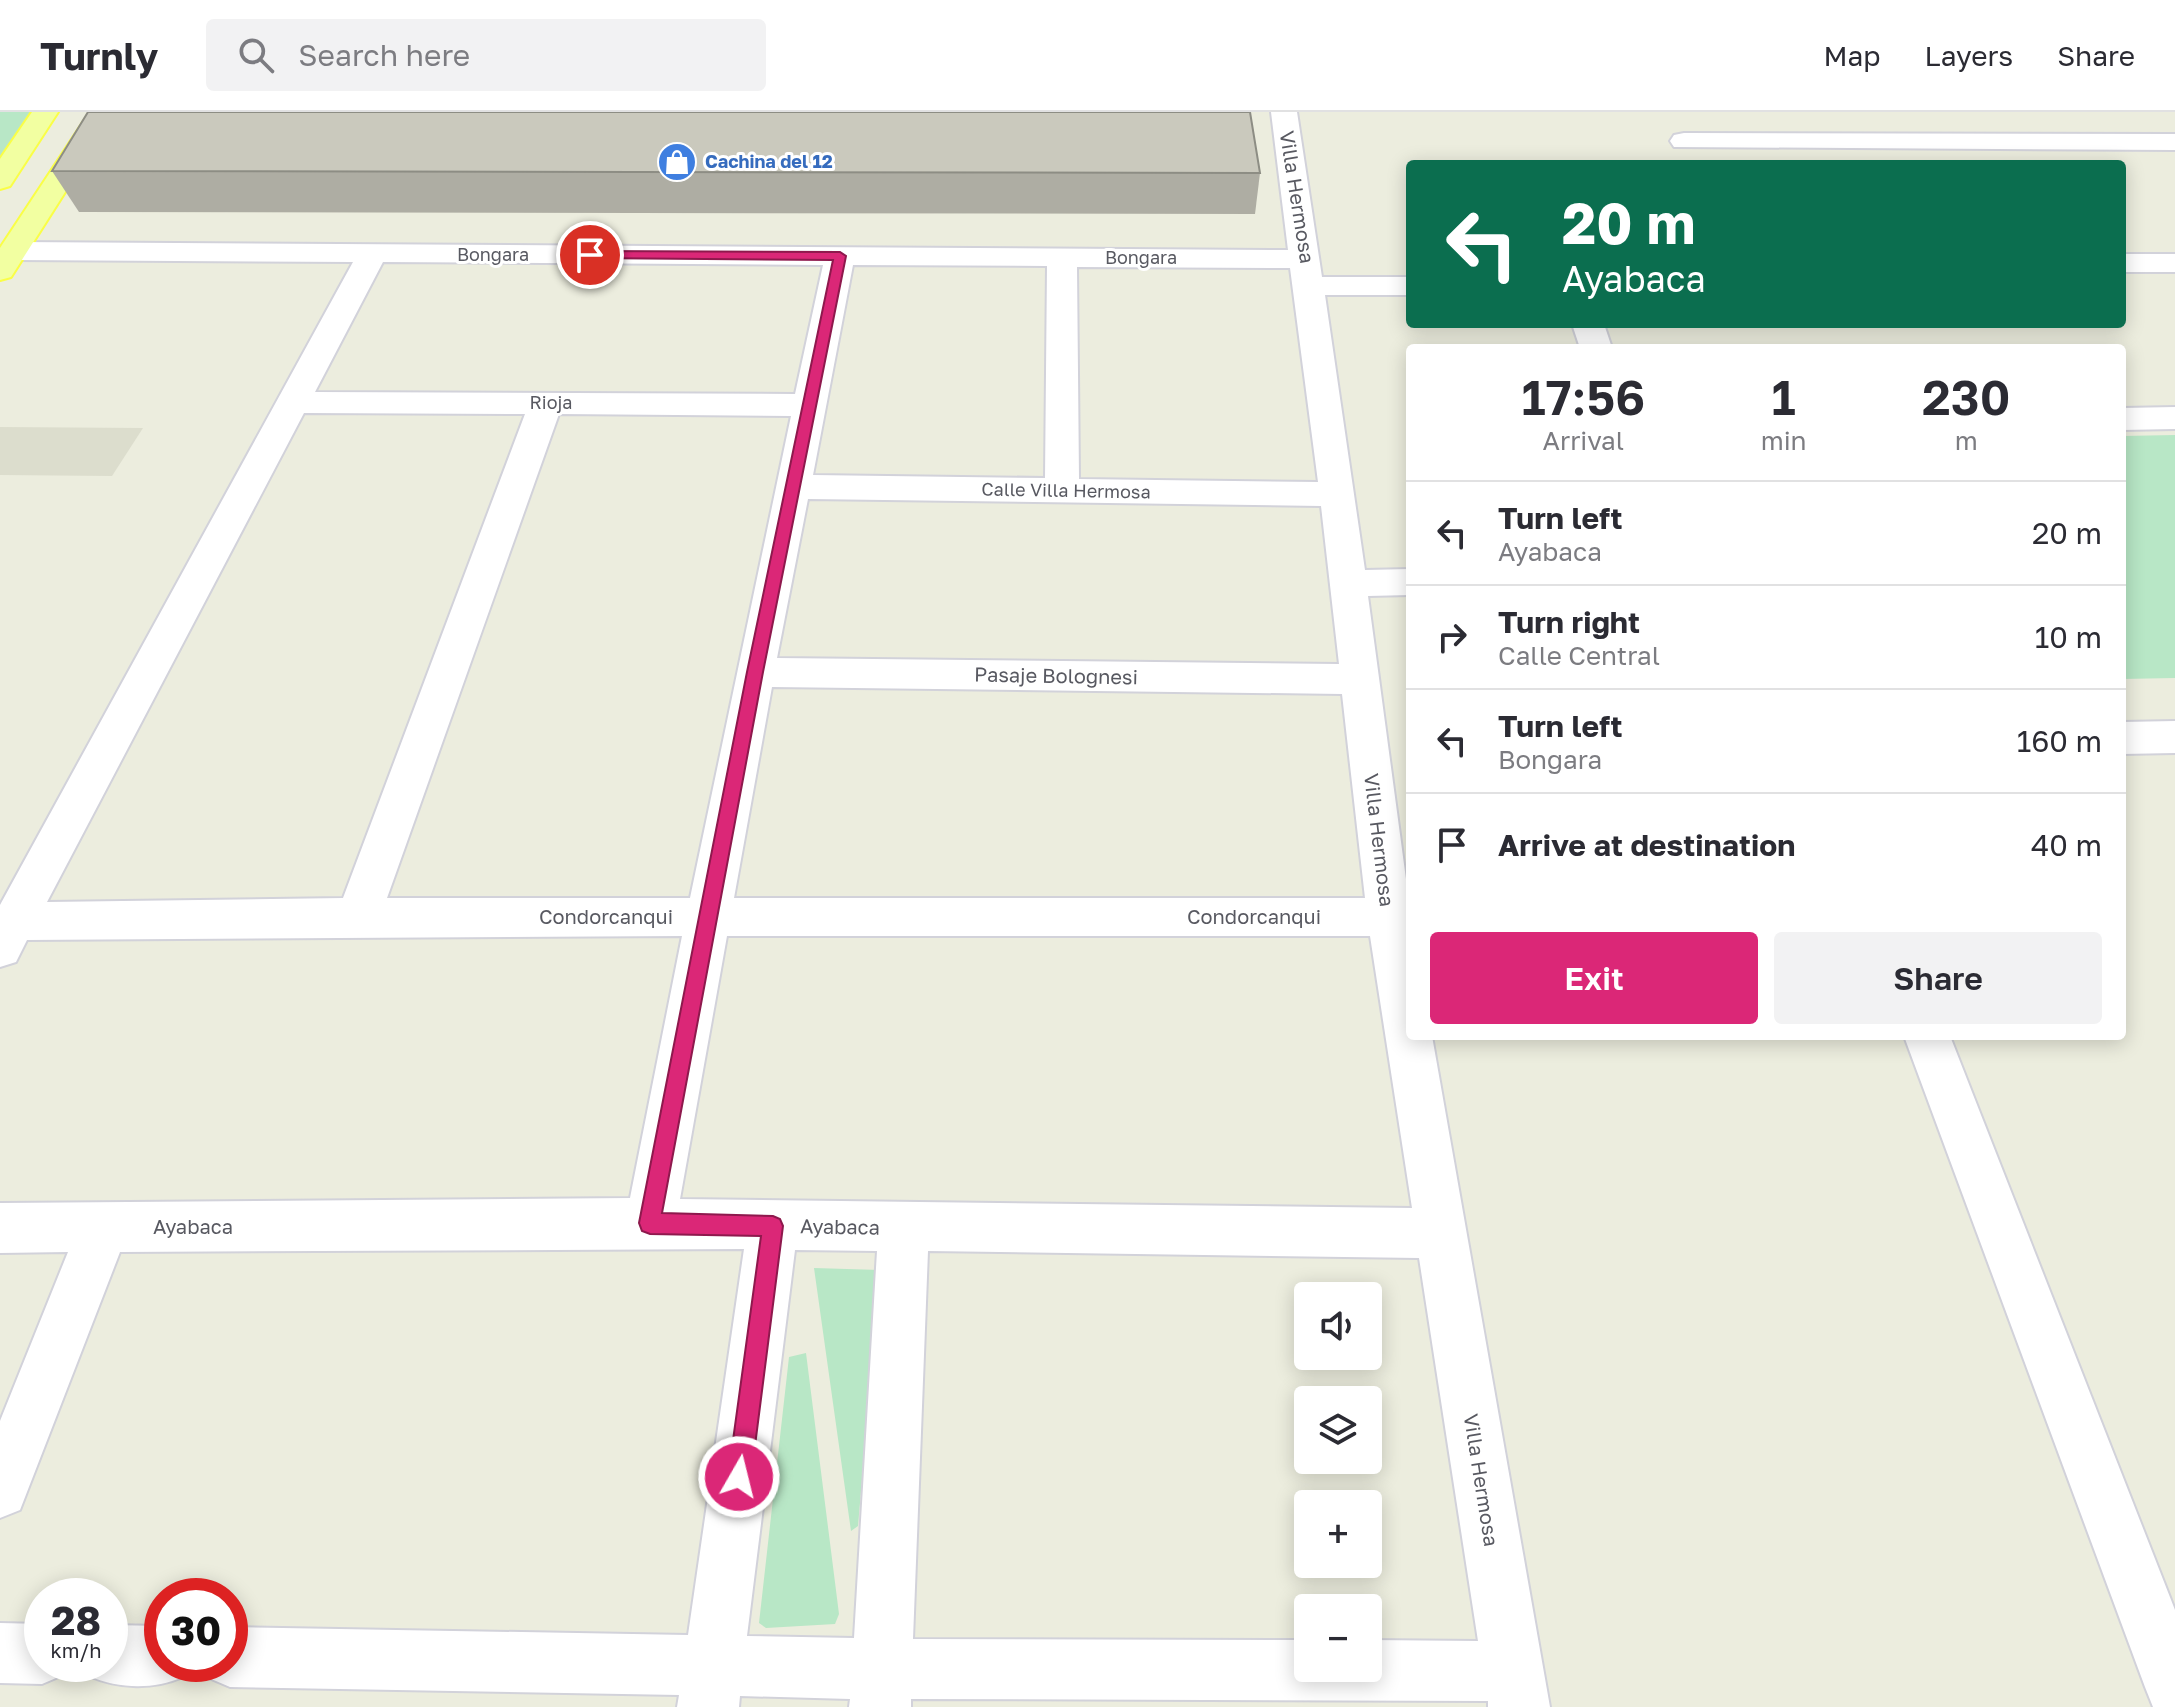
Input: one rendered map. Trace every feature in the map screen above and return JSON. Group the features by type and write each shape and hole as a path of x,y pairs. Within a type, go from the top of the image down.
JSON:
{"main road":[{"path":"2,174 42,116 102,114"},
{"path":"8,261 102,114"}],"street":[{"name":"Villa Hermosa","path":"1284,112 1337,494 1358,679 1393,808 1389,917 1406,1020"},
{"path":"1865,112 1883,142"},
{"path":"2164,112 2175,124"},
{"path":"1684,142 2175,142"},
{"name":"Bongara","path":"8,261 372,255 1062,257 1308,272 1406,285"},
{"path":"7,934 372,255"},
{"path":"650,1223 755,672 840,256"},
{"path":"1062,257 1062,491"},
{"path":"2126,263 2175,263"},
{"name":"Rioja","path":"292,402 809,405"},
{"path":"358,917 546,403"},
{"path":"2126,419 2175,418"},
{"name":"Calle Villa Hermosa","path":"794,487 1337,494"},
{"path":"1348,583 1406,582"},
{"name":"Pasaje Bolognesi","path":"755,672 1358,679"},
{"path":"2126,738 2175,737"},
{"name":"Condorcanqui","path":"7,934 358,917 1389,917"},
{"name":"Villa Hermosa","path":"1409,1040 1516,1689"},
{"path":"1929,1040 2175,1687"},
{"name":"Ayabaca","path":"0,1228 650,1223 1441,1233"},
{"path":"711,1686 773,1226"},
{"path":"0,1490 104,1227"},
{"path":"882,1688 904,1227"},
{"path":"0,1653 24,1654"},
{"path":"248,1658 711,1686 1516,1689"}],"shaded area":[{"path":"0,427 143,428 112,476 0,475"}],"green space":[{"path":"0,112 31,112 0,160"},
{"path":"2175,435 2175,678 2126,679 2126,436"},
{"path":"814,1268 880,1270 858,1526 851,1531"},
{"path":"806,1353 839,1614 835,1624 766,1628 759,1623 789,1357"}],"building":[{"path":"88,112 1250,112 1260,173 52,171"}],"place":[{"name":"Cachina del 12","path":"677,162"}],"route":[{"path":"590,255 840,256 755,672 650,1223 773,1226 739,1477"}]}
